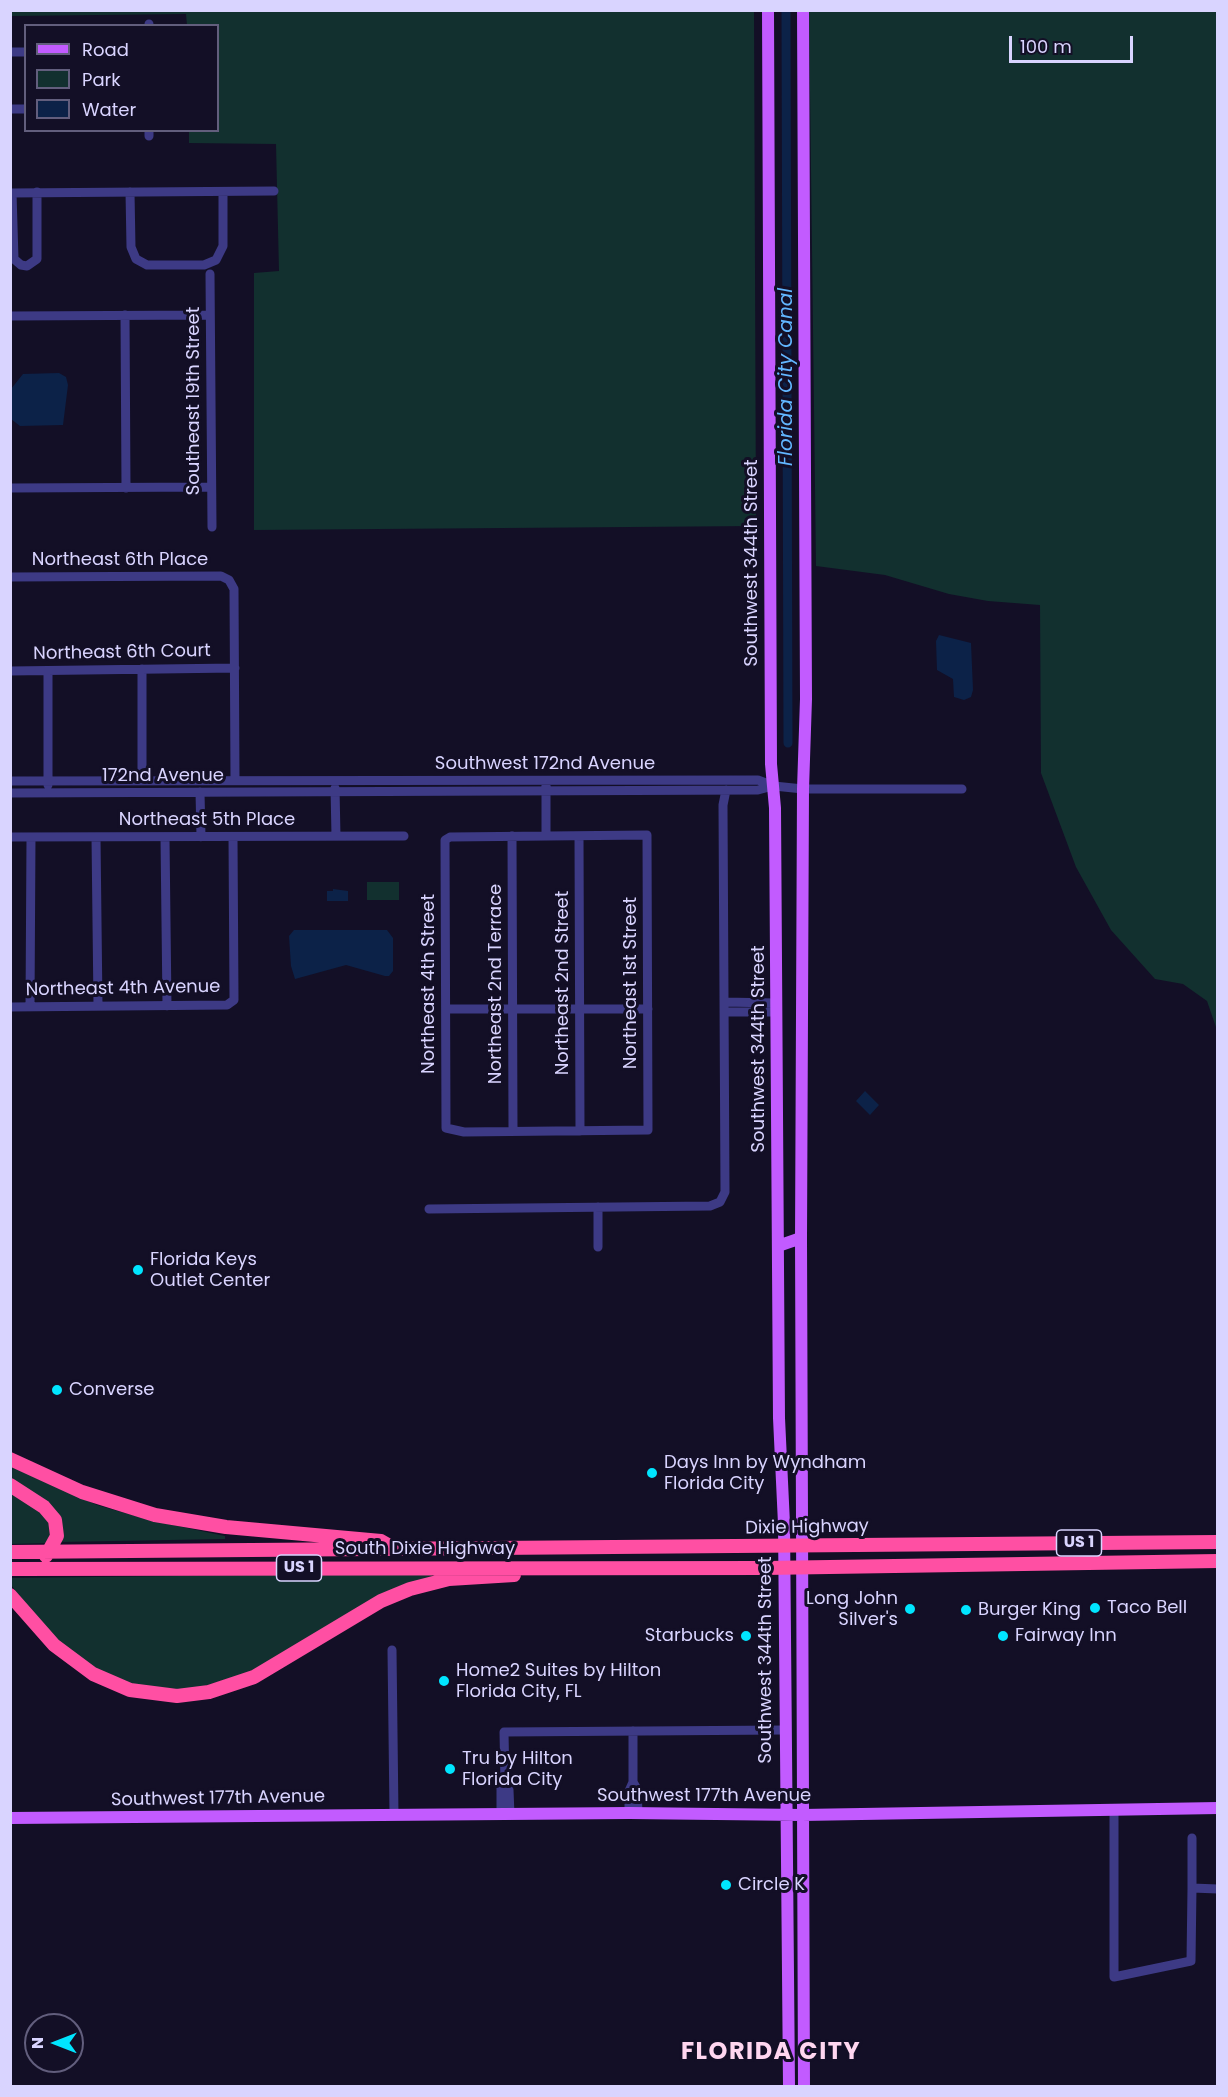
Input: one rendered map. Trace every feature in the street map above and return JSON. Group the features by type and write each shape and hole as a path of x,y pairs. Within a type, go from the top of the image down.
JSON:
{"highway":[{"path":"10,1459 82,1492 155,1515 226,1527 381,1541 398,1550"},
{"path":"10,1485 44,1507 52,1515 57,1525 57,1536 51,1552 35,1563 10,1569"},
{"name":"Dixie Highway","path":"398,1550 1218,1542"},
{"name":"South Dixie Highway","path":"10,1552 398,1550"},
{"name":"US 1","path":"587,1567 783,1568 1218,1561"},
{"path":"13,1598 58,1649 103,1680 142,1692 188,1695 220,1689 254,1677 381,1601 419,1586 460,1578 564,1573 587,1567"},
{"name":"South Dixie Highway","path":"10,1569 587,1567"}],"main road":[{"name":"Southwest 344th Street","path":"768,10 771,764 774,786 777,1233 784,1546 789,2086"},
{"name":"Southwest 344th Street","path":"803,10 806,699 803,789 801,1238 804,2086"},
{"path":"777,1233 801,1238"},
{"path":"778,1246 801,1238"},
{"name":"Southwest 177th Avenue","path":"10,1818 633,1813 802,1815 1218,1808"}],"street":[{"path":"37,192 37,259 27,266 21,265 14,259 11,193 37,192 274,191"},
{"path":"130,192 131,247 136,259 147,265 204,265 216,260 224,246 222,192"},
{"name":"Southeast 19th Street","path":"210,274 212,527"},
{"path":"125,315 126,488"},
{"path":"10,316 210,315"},
{"path":"10,488 211,487"},
{"name":"Northeast 6th Place","path":"10,577 221,576 229,580 234,589 235,668"},
{"path":"235,668 235,780"},
{"name":"Northeast 6th Court","path":"10,671 235,668"},
{"path":"142,669 142,780"},
{"path":"48,671 48,793"},
{"name":"Southwest 172nd Avenue","path":"316,780 726,790 758,790 774,786"},
{"name":"172nd Avenue","path":"10,781 316,780"},
{"path":"333,780 336,836"},
{"name":"Southwest 172nd Avenue","path":"316,792 758,780 774,786 803,789 962,789"},
{"path":"546,786 546,836"},
{"path":"429,1209 710,1206 715,1205 723,1197 723,805 726,790"},
{"path":"200,792 201,837"},
{"name":"172nd Avenue","path":"10,793 316,792"},
{"name":"Northeast 1st Street","path":"579,836 647,835 648,1009 648,1130 580,1131"},
{"name":"Northeast 5th Place","path":"10,837 404,836"},
{"path":"512,836 579,836"},
{"name":"Northeast 4th Street","path":"512,836 450,837 445,840 446,1128 464,1132 513,1131"},
{"name":"Northeast 2nd Terrace","path":"512,836 513,1131"},
{"name":"Northeast 2nd Street","path":"579,836 580,1131"},
{"path":"30,1007 31,837"},
{"path":"96,837 98,1006"},
{"name":"Northeast 4th Avenue","path":"10,1007 227,1005 234,1000 233,837"},
{"path":"165,838 167,1006"},
{"path":"724,1007 776,1007"},
{"path":"446,1009 648,1009"},
{"path":"513,1131 580,1131"},
{"path":"598,1208 598,1247"},
{"path":"392,1650 394,1815"},
{"path":"505,1815 501,1792 505,1783 504,1732 784,1730"},
{"path":"633,1731 633,1782 629,1791 633,1813"},
{"path":"1114,1809 1114,1977 1191,1961 1192,1838"},
{"path":"1192,1888 1218,1888"}],"green space":[{"path":"10,11 754,11 756,526 254,530 254,273 279,271 276,144 189,143 189,132 219,132 219,24 187,24 186,14 11,16"},
{"path":"809,11 1217,11 1217,1030 1207,1001 1183,984 1155,979 1111,930 1076,867 1041,773 1040,605 988,601 949,594 885,575 816,566"},
{"path":"367,882 399,882 399,900 367,900"},
{"path":"10,1466 97,1505 149,1520 225,1536 225,1539 60,1542 58,1515 48,1502 11,1479"},
{"path":"10,1489 50,1518 51,1543 11,1544"},
{"path":"432,1573 432,1578 257,1671 190,1690 131,1685 99,1672 67,1649 40,1622 11,1585 10,1578"}],"water":[{"path":"59,373 66,377 68,385 63,425 20,426 11,419 11,389 23,374"},
{"path":"939,635 971,643 973,690 971,697 964,700 954,697 953,679 937,670 936,641"},
{"path":"333,889 348,891 348,901 327,901 327,891 333,891"},
{"path":"294,930 387,930 393,938 393,971 389,976 385,976 346,965 295,979 291,966 289,936"},
{"path":"865,1091 879,1105 870,1115 856,1101"}],"waterway":[{"name":"Florida City Canal","path":"786,10 788,743"}],"place":[{"name":"Florida Keys Outlet Center","path":"138,1270"},
{"name":"Converse","path":"57,1390"},
{"name":"Days Inn by Wyndham Florida City","path":"652,1473"},
{"name":"Taco Bell","path":"1095,1608"},
{"name":"Long John Silver's","path":"910,1609"},
{"name":"Burger King","path":"966,1610"},
{"name":"Starbucks","path":"746,1636"},
{"name":"Fairway Inn","path":"1003,1636"},
{"name":"Home2 Suites by Hilton Florida City, FL","path":"444,1681"},
{"name":"Tru by Hilton Florida City","path":"450,1769"},
{"name":"Circle K","path":"726,1885"}],"district":[{"name":"FLORIDA CITY","path":"771,2053"}]}
